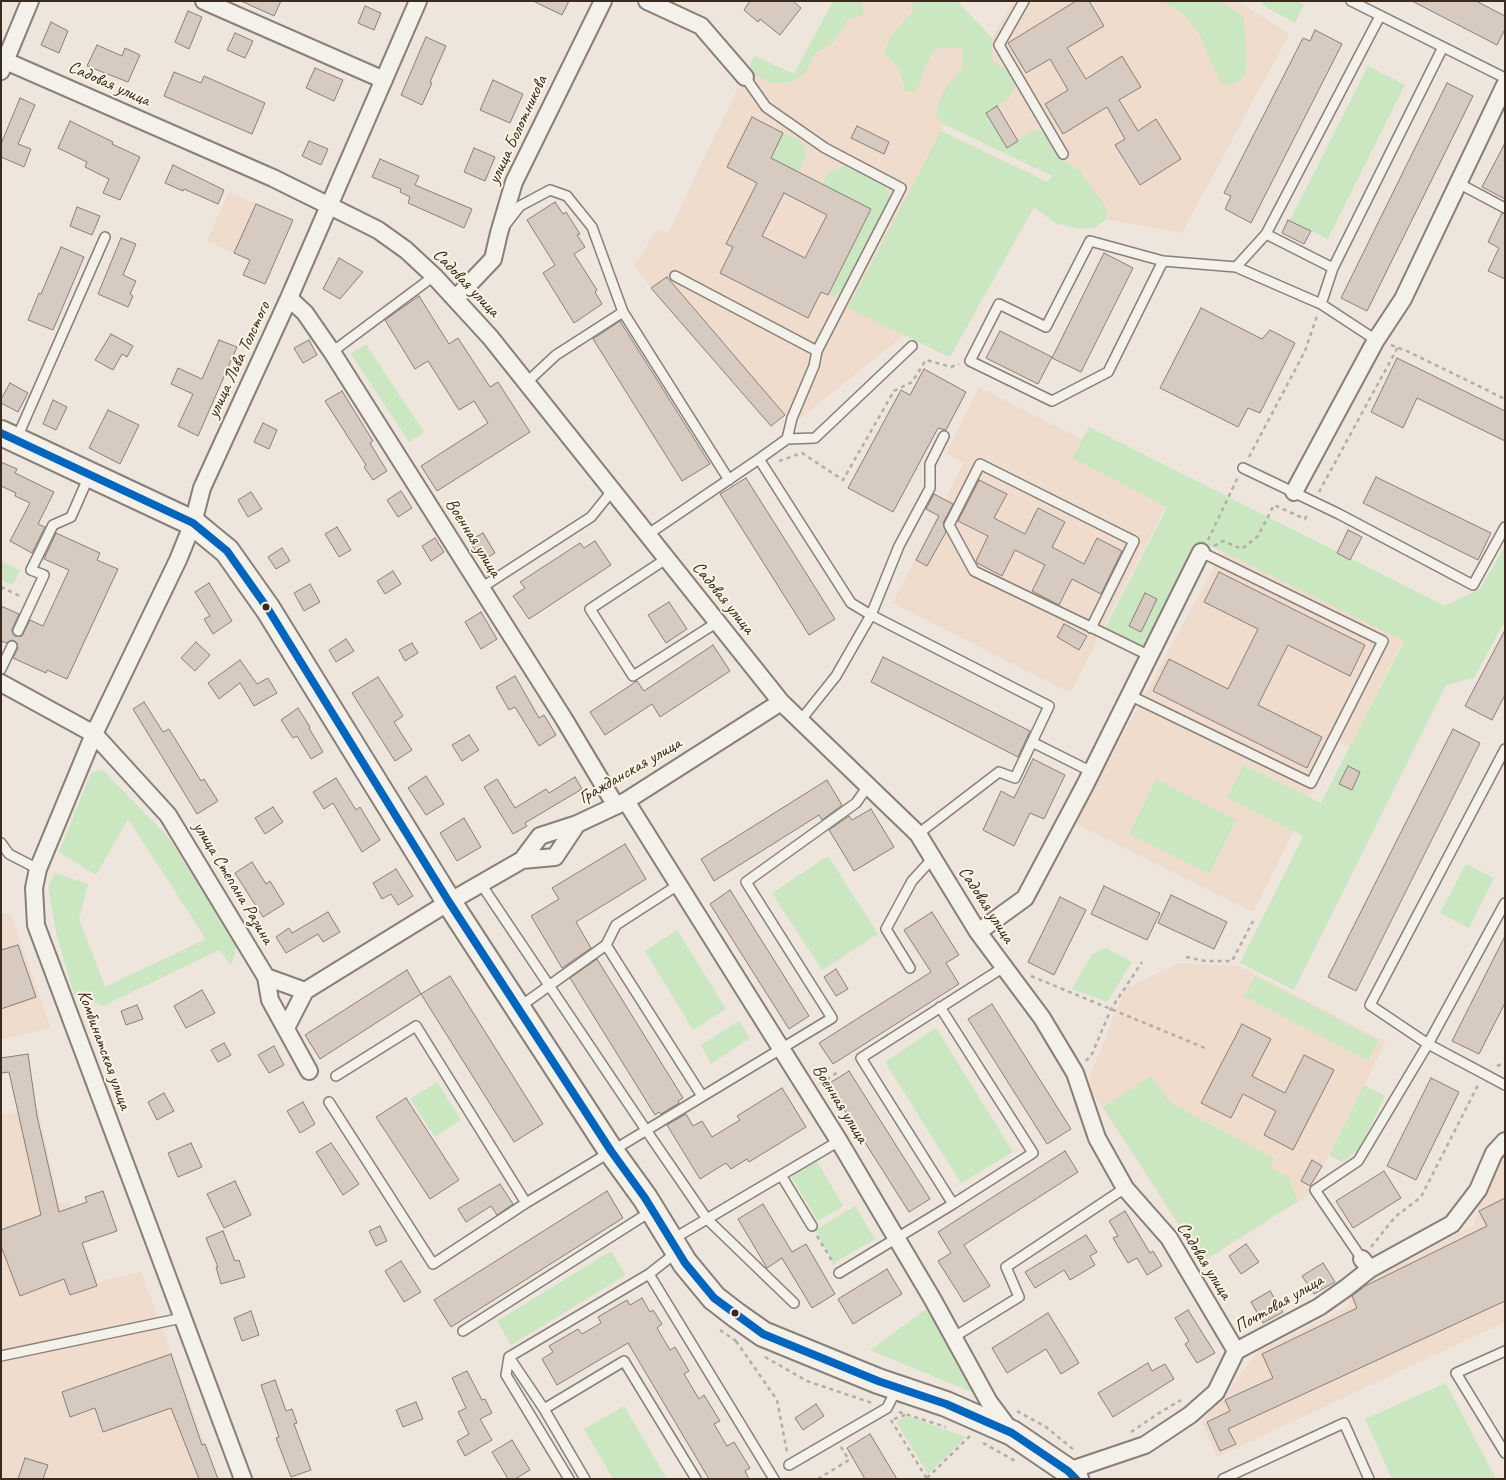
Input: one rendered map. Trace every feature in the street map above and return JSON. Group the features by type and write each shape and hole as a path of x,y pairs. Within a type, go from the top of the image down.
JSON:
{"street":[{"path":"3,64 30,1"},
{"path":"204,1 384,80"},
{"name":"улица Льва Толстого","path":"94,734 178,560 194,523 202,488 289,298 418,1"},
{"name":"улица Болотникова","path":"455,298 493,259 498,233 514,182 603,1"},
{"path":"647,1 701,26 745,77"},
{"name":"Садовая улица","path":"3,64 264,174 329,205 378,230 406,250 434,276 490,337 781,702 918,834 978,932 1016,986 1042,1018 1075,1073 1097,1138 1125,1188 1169,1238 1236,1351"},
{"path":"1294,492 1376,340 1403,299 1505,85"},
{"name":"Военная улица","path":"289,298 305,313 332,352 564,719 678,885 839,1141 897,1238 990,1402 1012,1433"},
{"path":"9,437 89,476 194,523 227,551 268,608 448,902 611,1151 653,1210 674,1246 714,1298 736,1316 764,1334 897,1388 946,1404 1012,1433 1072,1475"},
{"path":"978,932 1025,898 1092,772 1201,552"},
{"path":"1,683 94,734"},
{"name":"Гражданская улица","path":"305,991 448,902 522,860 540,836 577,824 621,804 781,702"},
{"name":"Комбинатская улица","path":"94,734 38,869 34,888 36,924 243,1479"},
{"name":"улица Степана Разина","path":"94,734 168,816 266,977 270,1000 309,1071"},
{"path":"522,860 555,857 577,824"},
{"path":"266,977 305,991 286,1028"},
{"name":"Почтовая улица","path":"1072,1475 1145,1446 1190,1415 1216,1392 1236,1351 1318,1307 1346,1288 1366,1264 1452,1224 1478,1190 1494,1152 1505,1141"}],"lane":[{"path":"1024,1 999,45 1063,154"},
{"path":"1351,1 1505,78"},
{"path":"1236,266 1266,234 1380,16"},
{"path":"1321,304 1333,268 1443,47"},
{"path":"647,535 729,480 761,462 787,439 792,418 814,366 817,351 901,188 817,143 766,107 745,77"},
{"path":"1458,184 1505,208"},
{"path":"498,233 520,206 550,190 567,196 592,226 623,312 729,480"},
{"path":"1266,234 1333,268"},
{"path":"9,437 105,237"},
{"path":"1164,261 1108,372 1052,401 970,361 998,304 1046,327 1090,242 1164,261 1236,266 1321,304 1376,340"},
{"path":"332,352 434,276"},
{"path":"675,276 817,351"},
{"path":"526,383 556,355 623,312"},
{"path":"787,439 815,438 912,346"},
{"path":"800,721 836,676 871,615 899,546 930,488 930,464 944,436"},
{"path":"761,462 851,603 1049,706 1015,778 999,772 918,834"},
{"path":"1091,628 1134,541 980,464 948,525 974,571 1091,628 1150,656"},
{"path":"1243,468 1314,502 1473,585 1505,526"},
{"path":"18,631 44,575 30,570 53,525 71,516 89,476"},
{"path":"481,588 591,517 612,491"},
{"path":"1129,695 1311,782 1383,641 1201,552"},
{"path":"666,559 590,609 633,676 716,622"},
{"path":"1,668 12,646"},
{"path":"1032,742 1092,772"},
{"path":"1505,749 1370,1005 1428,1044 1505,1085"},
{"path":"329,1102 432,1264 526,1203 832,1018 746,882 856,803 868,786"},
{"path":"1,843 8,854 38,869"},
{"path":"910,968 886,930 912,882 933,858"},
{"path":"481,884 707,1219 794,1303"},
{"path":"518,1008 606,945 616,925 678,885"},
{"path":"1366,1264 1316,1190 1358,1161 1428,1044 1505,903"},
{"path":"606,945 702,1096"},
{"path":"953,1204 861,1058 1004,967"},
{"path":"839,1273 1033,1153 940,1007"},
{"path":"336,1076 416,1026 526,1203"},
{"path":"569,1479 506,1375 510,1357 649,1274 674,1246 707,1219 839,1141"},
{"path":"781,1175 812,1226"},
{"path":"954,1337 1019,1297 1006,1267 1125,1188"},
{"path":"463,1331 653,1210"},
{"path":"649,1274 774,1479"},
{"path":"1,1356 182,1318"},
{"path":"1505,1351 1456,1373 1502,1443 1505,1453"},
{"path":"510,1357 586,1479"},
{"path":"544,1409 624,1360 696,1479"},
{"path":"789,1465 887,1408 897,1388"},
{"path":"1223,1479 1344,1423 1369,1479"}],"path":[{"path":"1201,552 1305,351 1321,304"},
{"path":"1376,340 1398,347 1505,400"},
{"path":"1201,552 1223,541 1242,549 1258,536 1274,505 1305,519 1398,347"},
{"path":"761,462 802,453 843,480 894,391 912,382 926,360 951,367 970,361"},
{"path":"1,587 32,601"},
{"path":"1186,957 1205,961 1232,961 1253,921"},
{"path":"1075,1073 1092,1054 1111,1008 1142,962"},
{"path":"1016,986 1032,976 1205,1048"},
{"path":"1366,1264 1395,1217 1421,1197 1484,1074 1505,1062"},
{"path":"808,1091 838,1072"},
{"path":"812,1226 839,1273"},
{"path":"736,1340 777,1400 789,1465"},
{"path":"1126,1436 1158,1412 1188,1396"},
{"path":"906,1414 891,1420 927,1478 970,1436"},
{"path":"818,1479 849,1460 841,1447"}],"shaded area":[{"path":"833,1 957,1 992,38 1014,1 1237,1 1289,34 1182,233 1090,216 1052,175 944,124 942,131 1048,182 950,357 904,335 798,420 785,415 667,278 651,288 634,266 657,229 668,233 754,56 794,74"},
{"path":"229,192 293,220 271,270 207,241"},
{"path":"979,387 1175,487 1070,693 893,603 964,463 946,453"},
{"path":"1242,508 1424,598 1350,747 1338,741 1253,912 1075,823 1218,560"},
{"path":"1,912 11,915 51,1028 1,1039"},
{"path":"1179,963 1239,966 1386,1042 1312,1188 1304,1198 1203,1262 1087,1084 1125,989"},
{"path":"38,1109 59,1204 70,1202 98,1282 141,1272 218,1479 1,1479 1,1115"},
{"path":"1505,1151 1505,1322 1217,1457 1202,1423 1214,1403 1229,1391 1257,1352 1349,1306 1348,1292 1474,1225 1489,1160"}],"green space":[{"path":"833,1 862,1 864,15 848,19 835,41 814,55 806,72 793,82 769,83 748,70 754,56 794,74"},
{"path":"912,1 957,1 992,38 992,60 1008,72 1016,85 1009,98 986,113 1007,147 1033,130 1041,131 1050,140 1061,159 1080,171 1107,209 1106,219 1095,228 1078,229 1053,222 1034,207 950,357 848,308 941,131 1047,182 1052,176 944,124 936,118 941,95 962,68 963,48 935,49 924,70 916,93 905,91 899,68 884,53 889,39 913,12"},
{"path":"1161,1 1219,1 1243,16 1247,55 1245,76 1232,85 1221,84 1200,36 1184,14"},
{"path":"1262,1 1297,1 1304,5 1295,23 1261,4"},
{"path":"1368,66 1405,85 1328,239 1290,220"},
{"path":"783,133 799,139 805,147 806,157 798,172 771,158"},
{"path":"847,165 881,182 887,190 890,199 842,292 835,296 828,295 871,209 822,184 830,171"},
{"path":"366,344 424,432 409,442 351,354"},
{"path":"1089,427 1445,606 1480,589 1505,546 1505,621 1474,678 1446,685 1294,990 1240,963 1303,836 1227,798 1244,765 1321,803 1404,641 1211,546 1152,664 1100,638 1167,507 1072,458"},
{"path":"1,561 20,571 13,585 1,580"},
{"path":"103,770 168,837 237,945 231,966 219,950 103,1006 74,995 57,936 48,887 55,873 88,884 79,919 105,987 206,939 128,819 96,875 59,852 91,773"},
{"path":"1156,779 1236,820 1209,874 1129,834"},
{"path":"828,856 878,934 822,970 772,893"},
{"path":"1466,864 1494,878 1469,928 1440,913"},
{"path":"677,930 726,1009 693,1030 645,951"},
{"path":"1106,948 1132,962 1107,1002 1072,989 1092,954"},
{"path":"1255,976 1379,1041 1368,1061 1244,996"},
{"path":"739,1021 750,1038 711,1064 701,1045"},
{"path":"936,1028 1013,1152 961,1183 885,1062"},
{"path":"1151,1076 1171,1103 1275,1159 1271,1167 1290,1179 1297,1201 1203,1261 1103,1107"},
{"path":"437,1082 461,1120 435,1137 410,1099"},
{"path":"1364,1085 1385,1096 1360,1148 1343,1162 1329,1155"},
{"path":"817,1161 843,1206 818,1221 791,1177"},
{"path":"855,1206 875,1239 834,1263 815,1230"},
{"path":"611,1251 626,1275 511,1345 497,1321"},
{"path":"928,1308 979,1395 870,1350"},
{"path":"1446,1383 1496,1479 1392,1479 1365,1419"},
{"path":"624,1406 667,1479 613,1479 584,1429"},
{"path":"907,1416 966,1437 928,1474 896,1422"}],"building":[{"path":"241,1 281,1 274,16"},
{"path":"533,1 569,1 562,15"},
{"path":"750,1 793,1 801,8 780,35 760,19 758,22 744,10"},
{"path":"1076,1 1089,1 1104,26 1067,48 1086,79 1122,56 1141,87 1119,100 1138,131 1156,119 1181,159 1140,185 1115,145 1125,139 1107,107 1063,134 1045,104 1068,90 1050,59 1026,73 1008,43"},
{"path":"1412,1 1476,1 1505,16 1505,29 1497,45"},
{"path":"365,6 381,13 374,30 358,23"},
{"path":"188,11 202,17 189,49 175,42"},
{"path":"51,22 68,31 59,53 41,45"},
{"path":"1315,30 1342,44 1251,223 1225,209 1231,196 1224,193 1303,38 1310,41"},
{"path":"235,33 253,41 245,58 227,50"},
{"path":"426,37 446,46 422,105 401,95"},
{"path":"97,45 122,56 125,48 140,55 128,82 87,66"},
{"path":"315,68 343,80 334,101 306,88"},
{"path":"174,72 201,83 204,76 265,103 252,134 164,96"},
{"path":"493,80 523,94 510,123 480,110"},
{"path":"1447,83 1473,96 1367,311 1341,298"},
{"path":"20,98 35,105 18,144 31,149 24,167 1,157 1,144"},
{"path":"997,106 1018,141 1007,148 986,113"},
{"path":"752,117 783,133 771,158 871,209 828,295 821,292 808,318 720,273 733,247 726,244 757,183 727,167","holes":["784,193 827,215 805,258 762,236"]},
{"path":"70,121 140,157 120,200 103,193 109,179 85,167 87,162 58,148"},
{"path":"857,126 889,142 884,154 851,138"},
{"path":"309,141 328,149 321,165 302,156"},
{"path":"1505,143 1505,199 1482,187"},
{"path":"474,148 495,157 485,181 464,172"},
{"path":"380,159 419,176 415,185 472,209 464,228 408,203 410,197 400,192 401,189 372,177"},
{"path":"173,165 224,190 218,204 165,183"},
{"path":"555,202 563,214 566,212 580,234 577,235 585,247 574,254 597,290 595,292 602,304 574,323 543,273 555,265 527,220"},
{"path":"256,204 293,220 265,284 243,275 250,260 234,253"},
{"path":"77,207 100,216 92,235 70,226"},
{"path":"1502,213 1505,214 1505,279 1488,271 1499,248 1488,242"},
{"path":"1288,220 1311,231 1304,244 1282,233"},
{"path":"121,238 136,244 123,275 136,281 130,294 133,296 128,307 98,294"},
{"path":"61,247 84,257 53,330 28,320"},
{"path":"1104,253 1133,268 1081,372 1052,358"},
{"path":"339,258 363,272 340,299 323,289"},
{"path":"667,277 785,415 771,426 651,288"},
{"path":"419,296 449,344 458,338 490,387 498,382 530,432 437,491 421,466 488,423 474,401 459,410 428,361 415,369 385,320"},
{"path":"1201,308 1262,339 1270,330 1295,343 1260,413 1248,408 1238,427 1160,388"},
{"path":"620,321 710,464 682,481 593,339"},
{"path":"1000,331 1052,357 1038,384 986,358"},
{"path":"111,334 133,346 127,357 122,354 113,370 95,360"},
{"path":"219,340 237,347 198,436 178,426 193,394 171,384 178,368 202,379"},
{"path":"309,340 317,355 303,363 294,348"},
{"path":"1397,358 1505,411 1505,441 1417,398 1403,428 1371,412"},
{"path":"924,369 966,392 946,430 938,428 893,512 848,488 901,390 910,395"},
{"path":"10,383 28,393 18,412 1,403 1,399"},
{"path":"342,391 373,441 370,443 387,471 373,480 364,467 366,465 325,401"},
{"path":"53,400 67,407 56,430 43,424"},
{"path":"108,410 139,425 120,464 89,448"},
{"path":"263,423 277,430 269,449 254,442"},
{"path":"1,462 17,469 15,473 54,492 38,524 45,527 32,553 10,541 30,503 15,496 16,493 1,486"},
{"path":"1376,477 1491,533 1478,560 1363,503"},
{"path":"746,478 835,619 809,635 720,494"},
{"path":"979,480 1007,494 994,518 1025,534 1038,508 1065,522 1052,547 1084,564 1097,538 1122,551 1101,594 1072,579 1059,605 1032,591 1045,565 1015,550 1002,576 977,563 976,561 988,536 958,521"},
{"path":"401,491 412,508 398,517 387,500"},
{"path":"251,492 262,509 248,517 238,500"},
{"path":"934,494 953,504 943,523 946,532 927,566 916,560 939,516 926,509"},
{"path":"337,527 351,550 339,557 325,534"},
{"path":"1348,530 1362,537 1350,560 1337,553"},
{"path":"56,533 100,553 97,560 118,569 67,679 47,670 46,673 13,658 18,648 17,643 12,640 6,643 1,641 1,606 19,614 12,629 15,636 22,636 30,620 43,626 69,570 44,559"},
{"path":"483,533 495,553 482,561 469,541"},
{"path":"435,538 444,552 431,561 422,546"},
{"path":"595,541 611,565 529,619 513,596 525,588 520,582 580,543 584,548"},
{"path":"282,548 290,561 276,569 268,557"},
{"path":"393,571 401,584 385,594 377,581"},
{"path":"1219,572 1365,645 1350,676 1288,645 1258,705 1322,737 1307,768 1153,691 1169,659 1228,689 1258,629 1204,602"},
{"path":"209,583 232,621 213,634 204,619 210,616 195,592"},
{"path":"310,584 320,602 304,611 294,593"},
{"path":"1145,593 1157,599 1141,632 1129,626"},
{"path":"669,602 687,629 666,643 648,615"},
{"path":"481,612 497,639 481,649 465,622"},
{"path":"1064,624 1087,636 1079,650 1057,637"},
{"path":"1505,630 1505,695 1492,720 1465,706"},
{"path":"346,639 354,651 336,662 329,650"},
{"path":"196,642 210,655 195,671 181,658"},
{"path":"412,643 418,653 405,661 399,650"},
{"path":"713,645 730,671 660,717 652,704 605,735 590,712 637,681 644,691"},
{"path":"883,657 1030,731 1018,757 871,682"},
{"path":"240,660 257,684 268,678 277,693 254,706 240,683 219,699 208,683"},
{"path":"515,676 539,718 544,715 556,735 539,746 515,707 509,710 496,687"},
{"path":"378,677 403,716 394,722 412,750 395,761 352,693"},
{"path":"144,702 163,732 169,729 201,781 204,779 218,801 197,814 133,709"},
{"path":"298,708 323,752 311,759 297,736 293,738 281,720"},
{"path":"1453,729 1480,743 1356,991 1328,977"},
{"path":"469,735 479,750 462,761 452,745"},
{"path":"1033,759 1065,775 1044,819 1030,813 1014,846 983,830 1001,791 1014,798"},
{"path":"1348,766 1360,772 1352,790 1339,784"},
{"path":"426,776 444,804 426,815 408,788"},
{"path":"575,777 582,789 525,823 527,826 513,834 484,787 497,779 515,808 546,789 549,793"},
{"path":"336,778 356,810 360,807 380,840 362,852 333,803 324,809 313,792"},
{"path":"827,780 842,805 822,820 819,815 714,881 701,859"},
{"path":"273,807 283,822 265,834 255,818"},
{"path":"871,809 894,847 854,871 829,830 849,816 852,820"},
{"path":"464,818 481,847 457,861 440,833"},
{"path":"625,844 646,879 576,922 591,948 562,968 531,916 559,899 552,888"},
{"path":"252,862 266,884 270,881 284,904 263,917 235,873"},
{"path":"396,869 413,896 398,905 391,894 382,899 373,883"},
{"path":"1104,886 1160,913 1147,940 1091,914"},
{"path":"730,890 809,1016 789,1029 710,904"},
{"path":"1171,895 1227,922 1214,949 1158,923"},
{"path":"1060,897 1086,910 1054,975 1028,962"},
{"path":"328,912 340,932 323,942 318,934 286,953 276,937 289,928 292,933"},
{"path":"932,912 959,955 946,963 959,984 833,1064 819,1043 931,972 904,930"},
{"path":"1505,936 1505,1003 1479,1054 1452,1041"},
{"path":"18,945 36,997 1,1009 1,950"},
{"path":"597,959 683,1098 678,1101 679,1103 661,1114 659,1112 655,1115 570,978"},
{"path":"836,969 848,989 836,996 824,977"},
{"path":"407,970 421,994 320,1059 305,1035"},
{"path":"450,976 543,1124 514,1142 421,994"},
{"path":"202,990 215,1013 186,1028 174,1006"},
{"path":"992,1004 1071,1129 1047,1144 968,1019"},
{"path":"137,1005 143,1019 126,1025 121,1011"},
{"path":"1242,1024 1271,1039 1252,1076 1285,1093 1304,1055 1334,1070 1293,1150 1264,1135 1276,1111 1243,1094 1231,1118 1201,1103"},
{"path":"224,1043 231,1055 218,1062 211,1050"},
{"path":"274,1046 284,1065 269,1073 258,1055"},
{"path":"28,1054 37,1116 59,1212 87,1202 85,1197 103,1191 117,1231 82,1243 97,1286 70,1295 64,1279 20,1296 1,1246 1,1230 41,1215 9,1072 1,1073 1,1058"},
{"path":"849,1071 930,1199 909,1212 828,1084"},
{"path":"1431,1078 1459,1092 1416,1180 1387,1166"},
{"path":"782,1088 806,1127 749,1162 747,1159 731,1169 726,1163 700,1179 667,1125 686,1114 693,1126 702,1121 712,1137 740,1120 737,1116"},
{"path":"164,1093 174,1111 157,1120 148,1102"},
{"path":"406,1098 459,1180 430,1199 376,1117"},
{"path":"303,1102 315,1124 300,1133 287,1111"},
{"path":"191,1143 202,1167 178,1177 168,1153"},
{"path":"331,1143 359,1184 343,1195 316,1152"},
{"path":"1065,1151 1078,1172 964,1245 990,1286 964,1302 938,1261 951,1253 938,1232"},
{"path":"1312,1160 1322,1166 1310,1186 1301,1181"},
{"path":"1384,1171 1401,1198 1353,1228 1336,1201"},
{"path":"235,1181 251,1215 224,1228 207,1194"},
{"path":"500,1184 513,1204 497,1215 491,1206 466,1222 458,1209"},
{"path":"607,1191 623,1218 451,1327 434,1300"},
{"path":"1505,1198 1505,1301 1228,1429 1236,1444 1220,1451 1207,1422 1230,1411 1225,1400 1273,1378 1262,1354 1357,1308 1352,1296 1365,1286 1487,1226 1479,1211"},
{"path":"763,1204 792,1252 806,1244 835,1294 812,1308 782,1258 767,1268 738,1219"},
{"path":"1125,1211 1150,1253 1153,1251 1162,1266 1147,1275 1137,1258 1128,1263 1113,1238 1118,1236 1109,1221"},
{"path":"380,1226 387,1241 376,1246 369,1231"},
{"path":"223,1231 235,1261 239,1260 245,1277 221,1284 216,1267 218,1267 206,1238"},
{"path":"1086,1235 1097,1252 1090,1256 1095,1265 1070,1280 1064,1270 1035,1288 1025,1272"},
{"path":"1246,1244 1259,1262 1241,1274 1229,1256"},
{"path":"401,1261 421,1292 404,1302 385,1271"},
{"path":"1323,1263 1335,1282 1314,1294 1302,1276"},
{"path":"887,1269 902,1294 853,1324 838,1299"},
{"path":"1270,1291 1283,1312 1263,1323 1251,1302"},
{"path":"642,1298 650,1312 653,1310 662,1324 657,1328 670,1350 675,1347 689,1371 684,1374 699,1399 704,1395 720,1421 714,1424 727,1446 734,1442 750,1468 745,1471 749,1479 709,1479 628,1343 557,1385 542,1359 553,1352 549,1346 578,1329 582,1334 601,1323 598,1317 627,1300 630,1305"},
{"path":"1188,1310 1215,1353 1197,1363 1185,1344 1189,1341 1175,1318"},
{"path":"251,1311 259,1335 242,1341 234,1318"},
{"path":"1048,1313 1079,1363 1061,1374 1046,1349 1007,1373 992,1348"},
{"path":"171,1354 202,1445 205,1444 218,1479 199,1479 171,1408 103,1432 95,1408 70,1417 62,1392"},
{"path":"1148,1363 1152,1371 1165,1364 1174,1379 1113,1417 1098,1393"},
{"path":"467,1371 482,1400 485,1399 492,1413 480,1419 492,1440 465,1456 457,1441 469,1434 458,1412 466,1408 452,1378"},
{"path":"275,1380 286,1411 292,1409 297,1423 294,1424 311,1470 291,1477 276,1438 279,1437 261,1385"},
{"path":"416,1402 423,1419 403,1427 396,1410"},
{"path":"816,1404 824,1416 803,1430 795,1418"},
{"path":"870,1434 897,1479 865,1479 847,1448"},
{"path":"512,1440 530,1470 515,1479 508,1479 492,1452"},
{"path":"25,1458 48,1465 43,1479 18,1479"}],"transit line":[{"path":"1,433 193,523 227,551 268,609 449,902 611,1151 645,1198 685,1263 714,1298 763,1334 878,1381 946,1404 1012,1433 1068,1471 1076,1479"}]}
